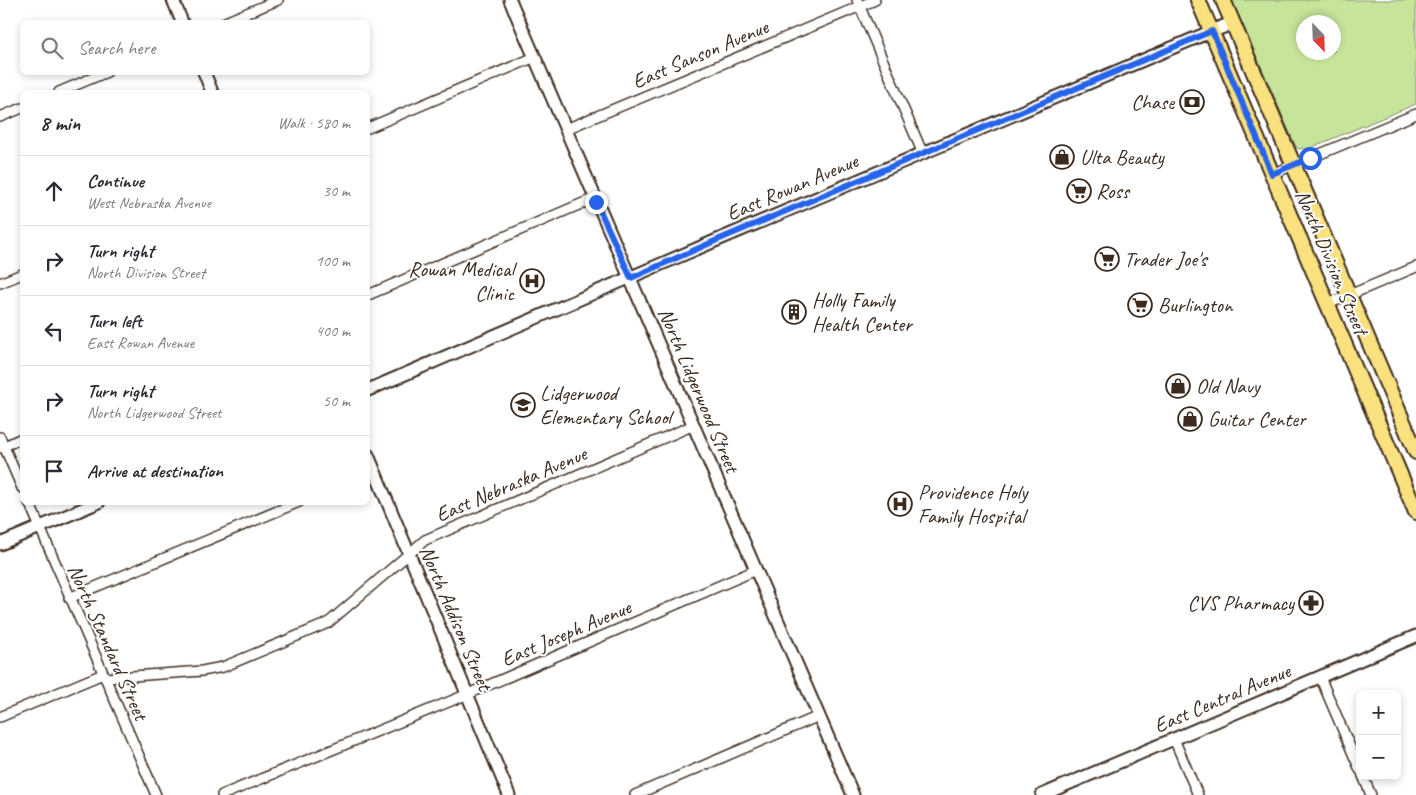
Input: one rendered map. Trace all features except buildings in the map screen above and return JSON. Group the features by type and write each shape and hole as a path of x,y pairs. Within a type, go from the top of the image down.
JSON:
{"main road":[{"name":"North Division Street","path":"1198,0 1328,304 1412,493 1416,512"},
{"name":"North Division Street","path":"1223,0 1416,452"},
{"name":"East Rowan Avenue","path":"1212,31 1233,23"}],"street":[{"path":"172,0 181,20"},
{"path":"230,20 278,0"},
{"name":"North Lidgerwood Street","path":"510,0 853,795"},
{"name":"East Sanson Avenue","path":"566,129 859,3 874,0"},
{"path":"859,3 923,154"},
{"name":"East Rowan Avenue","path":"370,389 1212,31"},
{"path":"370,127 534,57"},
{"path":"64,90 100,75"},
{"path":"205,75 211,90"},
{"path":"0,117 20,109"},
{"path":"1272,174 1416,114"},
{"path":"370,294 595,198"},
{"path":"1328,304 1416,267"},
{"path":"0,283 20,275"},
{"name":"East Nebraska Avenue","path":"0,717 104,676 202,672 223,667 328,623 425,540 694,425"},
{"path":"0,437 2,447 20,484"},
{"path":"2,447 20,439"},
{"name":"North Addison Street","path":"371,473 408,553 509,795"},
{"name":"North Standard Street","path":"30,505 156,795"},
{"path":"0,544 92,505"},
{"path":"69,598 292,505"},
{"name":"East Joseph Avenue","path":"222,795 468,694 756,570"},
{"name":"East Central Avenue","path":"1042,795 1416,636"},
{"path":"1320,677 1356,761"},
{"path":"635,795 820,716"},
{"path":"1174,739 1198,795"},
{"path":"1364,780 1370,795"}],"green space":[{"path":"1232,0 1416,0 1416,104 1310,148 1299,149 1296,147"}],"place":[{"name":"Chase","path":"1192,102"},
{"name":"Ulta Beauty","path":"1062,157"},
{"name":"Ross","path":"1079,191"},
{"name":"Trader Joe's","path":"1107,259"},
{"name":"Rowan Medical Clinic","path":"532,281"},
{"name":"Burlington","path":"1140,305"},
{"name":"Holly Family Health Center","path":"794,312"},
{"name":"Old Navy","path":"1178,386"},
{"name":"Lidgerwood Elementary School","path":"523,405"},
{"name":"Guitar Center","path":"1190,419"},
{"name":"Providence Holy Family Hospital","path":"900,504"},
{"name":"CVS Pharmacy","path":"1311,603"}],"route":[{"path":"596,202 631,278 1212,31 1272,174 1310,158"}]}
